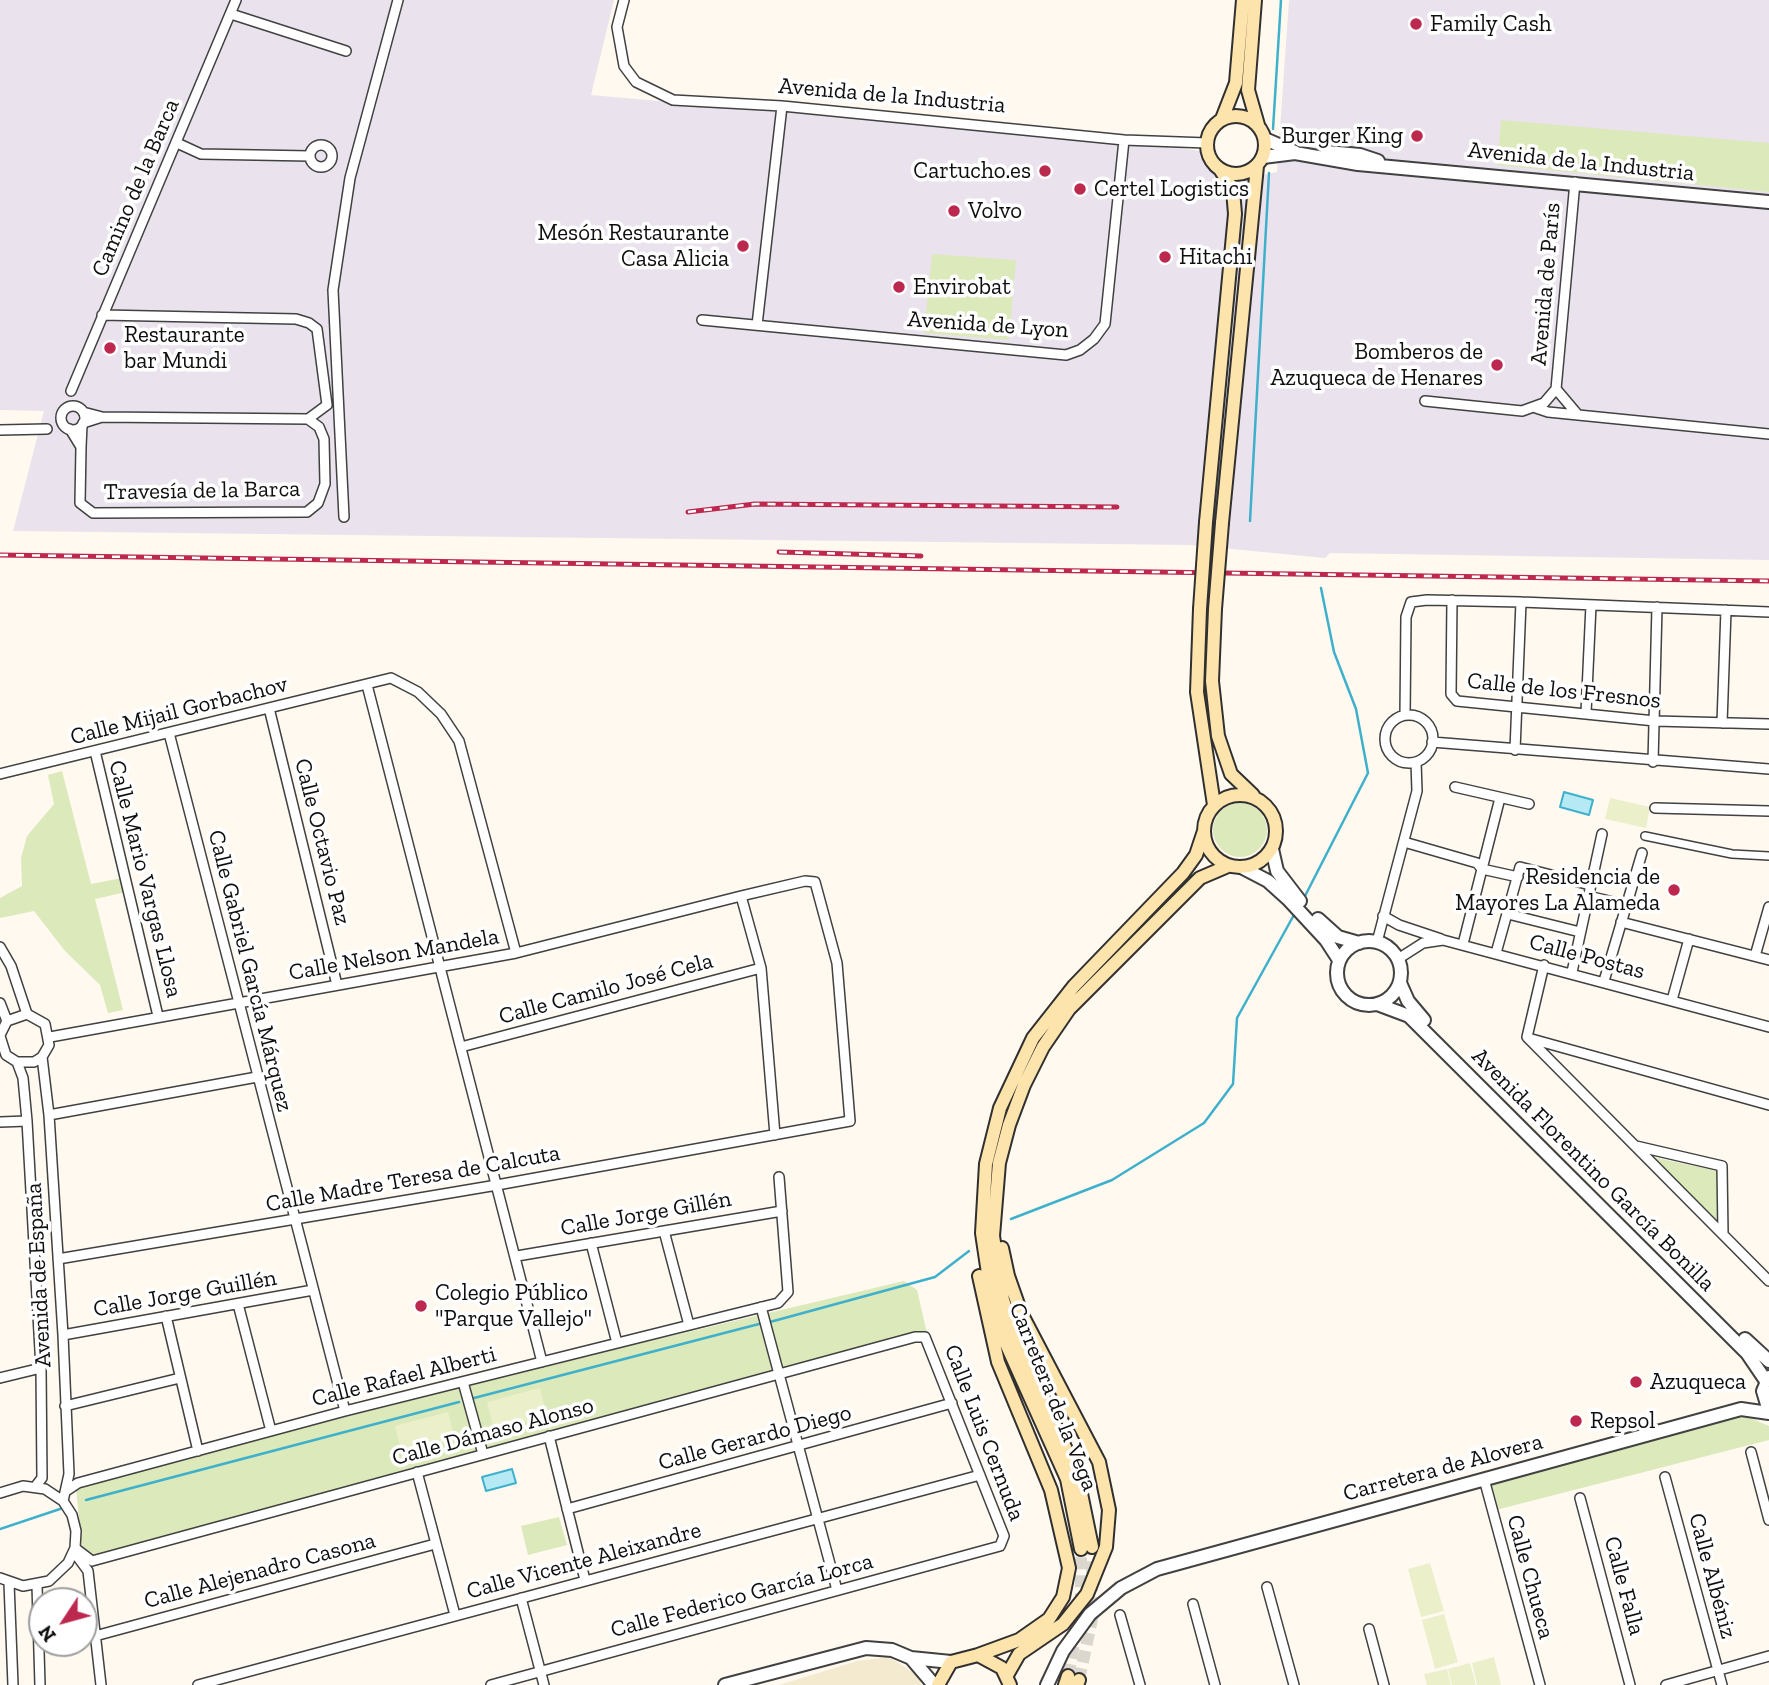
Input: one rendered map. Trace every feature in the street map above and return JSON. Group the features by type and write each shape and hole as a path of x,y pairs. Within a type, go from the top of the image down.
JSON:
{"main road":[{"path":"1214,805 1197,692 1206,522 1235,207 1233,190 1213,162 1207,143 1212,129 1222,119 1236,83 1243,0"},
{"path":"1255,0 1248,90 1265,139 1260,162 1223,523 1212,681 1222,753 1231,774 1268,807 1276,827 1272,849 1259,863 1243,868 1228,866 1210,852 1204,831 1206,817 1214,805 1236,795 1259,800"},
{"path":"1222,119 1237,116 1258,125"},
{"path":"1220,169 1239,174 1260,162"},
{"name":"Carretera de la Vega","path":"1204,831 1196,855 1183,873 1074,986 1033,1038 1000,1108 983,1183 982,1233 992,1300 1006,1346 1067,1479 1086,1548 1077,1474 1006,1312 995,1249 999,1163 1009,1125 1032,1068 1052,1033 1088,987 1181,895 1205,875 1228,866"},
{"path":"936,1685 951,1662 1019,1640 1049,1619 1063,1597 1069,1568 1051,1490 1007,1389 987,1322 976,1253 975,1215 983,1183"},
{"path":"995,1208 1015,1299 1093,1448 1105,1481 1109,1510 1105,1547 1087,1594 1063,1624 1019,1654 1010,1681"},
{"path":"978,1655 991,1659 1010,1681"}],"street":[{"name":"Camino de la Barca","path":"63,414 102,315 236,0"},
{"path":"344,517 333,290 350,178 398,0"},
{"name":"Avenida de la Industria","path":"624,0 617,27 624,66 636,82 673,100 782,106 1124,140 1207,143"},
{"path":"231,14 346,51"},
{"path":"757,325 782,106"},
{"path":"1265,139 1306,155"},
{"name":"Avenida de Lyon","path":"702,320 1066,355 1080,350 1094,339 1105,324 1124,140"},
{"path":"177,143 201,154 310,156"},
{"name":"Avenida de la Industria","path":"1306,155 1324,151 1352,153 1388,164"},
{"path":"1260,162 1306,155"},
{"name":"Avenida de la Industria","path":"1306,155 1769,202"},
{"name":"Avenida de París","path":"1536,408 1556,389 1575,182"},
{"path":"47,429 70,406 102,417 307,419 327,405 317,329 309,323 296,319 102,315"},
{"name":"Avenida de París","path":"1556,389 1578,415"},
{"path":"71,391 81,410 81,447"},
{"path":"1425,401 1522,411 1536,408 1578,415 1769,434"},
{"path":"63,414 68,428 81,447"},
{"path":"0,430 68,428 102,417"},
{"name":"Travesía de la Barca","path":"81,447 79,503 93,513 307,512 318,503 325,484 324,439 319,427 307,419"},
{"path":"1405,715 1407,610 1411,602 1452,600 1769,612"},
{"name":"Calle de los Fresnos","path":"1452,600 1451,694 1457,701 1655,721 1769,724"},
{"path":"1515,750 1519,707 1521,602"},
{"path":"1586,713 1591,604"},
{"path":"1653,762 1657,607"},
{"path":"1722,723 1726,610"},
{"name":"Calle Mijail Gorbachov","path":"0,774 391,678 418,692 441,714 459,741 516,953"},
{"path":"367,685 517,1256 542,1362"},
{"name":"Calle Octavio Paz","path":"270,708 337,985"},
{"path":"1405,715 1426,722 1433,742 1427,754 1416,762 1401,761 1389,751 1386,744 1387,729 1405,715"},
{"name":"Calle Gabriel García Márquez","path":"169,733 345,1411"},
{"path":"1433,742 1653,762 1769,769"},
{"name":"Calle Mario Vargas Llosa","path":"94,751 158,1016"},
{"path":"1377,942 1417,791 1416,762"},
{"path":"1455,787 1529,804"},
{"path":"1463,944 1500,798"},
{"path":"1655,808 1769,811"},
{"path":"1572,972 1602,834"},
{"path":"1645,836 1732,854 1769,856"},
{"path":"1404,842 1477,863 1482,869 1518,877"},
{"path":"1243,868 1260,876 1282,894 1326,940 1339,960 1337,979 1348,997 1368,1005 1388,999 1400,983 1398,959 1387,947 1377,942 1359,943 1332,932 1294,895 1278,871 1272,849"},
{"path":"1604,981 1642,853"},
{"path":"1496,953 1520,867 1590,885"},
{"name":"Calle Nelson Mandela","path":"50,1037 516,953 741,896 816,882 837,963 850,1121 775,1135"},
{"path":"741,896 761,968 775,1135"},
{"path":"1588,896 1626,905"},
{"path":"1755,956 1769,907"},
{"path":"1508,914 1580,932"},
{"path":"1383,916 1399,925 1443,940"},
{"path":"1621,922 1769,960"},
{"path":"1672,1000 1689,939"},
{"name":"Calle Postas","path":"1398,959 1423,943 1443,940 1572,972 1769,1027"},
{"path":"1339,960 1359,943"},
{"path":"0,947 11,966 27,1014"},
{"path":"1527,1037 1544,965"},
{"name":"Calle Camilo José Cela","path":"461,1047 761,968"},
{"name":"Avenida Florentino García Bonilla","path":"1400,983 1419,1015 1769,1361"},
{"path":"0,1003 6,1021 0,1035 0,1043 6,1055 26,1064 42,1057 50,1037 40,1019 27,1014 6,1021"},
{"name":"Avenida Florentino García Bonilla","path":"1377,1004 1409,1016 1747,1353 1766,1383 1769,1412"},
{"path":"1527,1037 1769,1105"},
{"path":"1527,1037 1769,1280"},
{"name":"Avenida de España","path":"42,1057 49,1115 64,1335 69,1474 63,1502"},
{"name":"Avenida de España","path":"17,1062 23,1078 27,1121 41,1368 42,1478 35,1486"},
{"path":"49,1115 257,1077"},
{"path":"0,1122 27,1121"},
{"name":"Calle Madre Teresa de Calcuta","path":"58,1259 775,1135"},
{"path":"1634,1145 1722,1166 1723,1234"},
{"name":"Calle Rafael Alberti","path":"66,1491 78,1483 345,1411 778,1303 788,1292 779,1177"},
{"name":"Calle Jorge Gillén","path":"517,1256 782,1211"},
{"path":"664,1231 689,1325"},
{"path":"591,1243 617,1343"},
{"name":"Calle Jorge Guillén","path":"64,1335 313,1290"},
{"path":"238,1304 271,1431"},
{"path":"761,1307 837,1590"},
{"path":"166,1317 198,1451"},
{"name":"Calle Dámaso Alonso","path":"75,1550 92,1561 925,1337"},
{"name":"Calle Luis Cernuda","path":"925,1337 1004,1536 1003,1543"},
{"path":"0,1378 41,1368"},
{"path":"65,1406 180,1378"},
{"path":"463,1382 483,1454"},
{"name":"Carretera de Alovera","path":"1741,1409 1766,1383"},
{"name":"Calle Gerardo Diego","path":"567,1509 952,1403"},
{"name":"Carretera de Alovera","path":"1046,1685 1063,1651 1090,1614 1121,1588 1157,1569 1741,1409 1769,1412"},
{"path":"549,1436 585,1580"},
{"path":"1751,1452 1769,1520"},
{"path":"417,1472 455,1615"},
{"name":"Calle Vicente Aleixandre","path":"198,1685 980,1475"},
{"name":"Calle Albéniz","path":"1665,1478 1722,1685"},
{"name":"Calle Chueca","path":"1484,1479 1540,1685"},
{"path":"0,1493 23,1486 35,1486 63,1502 72,1515 76,1531 75,1550 60,1573 37,1585 4,1580 13,1685"},
{"name":"Calle Falla","path":"1580,1498 1630,1685"},
{"name":"Calle Federico García Lorca","path":"491,1685 996,1548 1003,1543"},
{"name":"Calle Alejenadro Casona","path":"98,1635 435,1544"},
{"path":"75,1550 88,1572 90,1587"},
{"path":"37,1585 40,1685"},
{"path":"1267,1587 1294,1685"},
{"path":"521,1598 544,1685"},
{"path":"1193,1604 1215,1685"},
{"path":"1120,1615 1140,1685"},
{"path":"1369,1629 1384,1685"},
{"path":"725,1685 866,1648 892,1650 911,1658 951,1662"},
{"path":"1666,1685 1769,1656"},
{"path":"98,1657 101,1685"},
{"path":"911,1658 936,1685"}],"shaded area":[{"path":"0,0 614,0 591,95 1170,146 1199,151 1229,182 1277,172 1289,0 1769,0 1769,560 1330,553 1325,558 1190,545 13,531 44,411 0,410"},
{"path":"889,1657 917,1675 922,1685 779,1685 857,1661"}],"green space":[{"path":"1501,120 1769,143 1769,192 1497,165"},
{"path":"932,254 1016,260 1009,340 924,333"},
{"path":"62,771 91,884 122,878 126,892 95,899 123,1010 108,1013 100,985 65,951 34,911 0,918 0,898 22,886 21,858 27,836 54,804 48,775"},
{"path":"1610,798 1650,807 1646,828 1605,819"},
{"path":"1240,803 1259,811 1267,830 1259,849 1240,857 1221,849 1213,830 1221,811"},
{"path":"1652,1157 1718,1171 1719,1224"},
{"path":"904,1281 917,1290 927,1333 83,1559 76,1488 459,1386"},
{"path":"540,1388 547,1416 494,1430 487,1402"},
{"path":"448,1412 455,1440 402,1453 395,1426"},
{"path":"1746,1416 1769,1426 1769,1440 1488,1512 1484,1500 1491,1482"},
{"path":"559,1517 567,1545 528,1555 521,1526"},
{"path":"1430,1563 1444,1611 1421,1617 1408,1569"},
{"path":"1444,1614 1458,1662 1435,1669 1422,1620"},
{"path":"1494,1657 1501,1685 1477,1685 1472,1663"},
{"path":"1470,1663 1476,1685 1452,1685 1448,1669"},
{"path":"1447,1669 1451,1685 1427,1685 1424,1674"}],"water":[{"path":"1564,792 1593,800 1589,815 1560,807"},
{"path":"512,1469 516,1483 486,1491 482,1477"}],"waterway":[{"path":"1273,129 1281,0"},
{"path":"1250,521 1269,173"},
{"path":"1304,898 1368,773 1356,709 1334,652 1321,588"},
{"path":"1011,1219 1112,1180 1204,1123 1233,1084 1237,1018 1295,913"},
{"path":"770,1322 935,1277 969,1251"},
{"path":"474,1398 759,1324"},
{"path":"86,1500 459,1402"},
{"path":"0,1529 60,1509"}],"tunnel":[{"path":"1079,1680 1092,1619 1092,1547"},
{"path":"1068,1676 1081,1606 1081,1549"}],"railway":[{"path":"688,512 755,504 1117,507"},
{"path":"779,552 921,556"},
{"path":"0,555 1769,581"}],"place":[{"name":"Family Cash","path":"1416,24"},
{"name":"Burger King","path":"1417,136"},
{"name":"Cartucho.es","path":"1045,171"},
{"name":"Certel Logistics","path":"1080,189"},
{"name":"Volvo","path":"954,211"},
{"name":"Mesón Restaurante Casa Alicia","path":"743,246"},
{"name":"Hitachi","path":"1165,257"},
{"name":"Envirobat","path":"899,287"},
{"name":"Restaurante bar Mundi","path":"110,348"},
{"name":"Bomberos de Azuqueca de Henares","path":"1497,365"},
{"name":"Residencia de Mayores La Alameda","path":"1674,890"},
{"name":"Colegio Público \"Parque Vallejo\"","path":"421,1306"},
{"name":"Azuqueca","path":"1636,1382"},
{"name":"Repsol","path":"1576,1421"}]}
